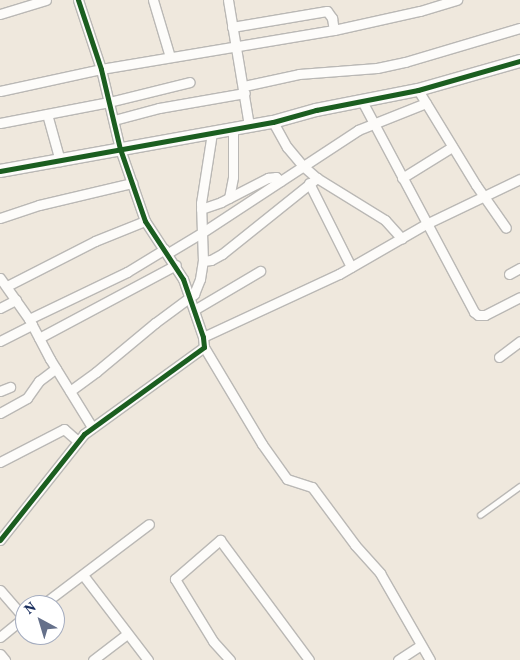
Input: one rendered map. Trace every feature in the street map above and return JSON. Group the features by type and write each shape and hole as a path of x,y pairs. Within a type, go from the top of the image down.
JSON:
{"street":[{"path":"0,14 46,0"},
{"path":"78,0 101,69 120,149 145,220 176,266 194,310 203,337 204,347 262,444 287,479 312,487 355,545 380,573 430,660"},
{"path":"153,0 170,57"},
{"path":"228,0 249,126"},
{"path":"0,91 101,69 236,48 334,30 420,11 457,0"},
{"path":"232,27 327,11 332,18 334,30"},
{"path":"114,120 159,108 244,90 299,74 377,68 405,62 520,28"},
{"path":"0,170 60,161 273,122 418,90 520,61"},
{"path":"0,124 109,102 190,82"},
{"path":"418,90 452,147 506,228"},
{"path":"362,101 470,306 478,315 485,315 520,296"},
{"path":"0,341 30,322 204,232 342,140 374,124 426,103"},
{"path":"47,114 60,161"},
{"path":"273,122 287,147 313,180 351,267"},
{"path":"229,198 233,177 233,129"},
{"path":"70,391 96,372 154,323 190,299 197,289 203,261 204,232 201,209 212,134"},
{"path":"402,178 452,147"},
{"path":"201,209 229,198 268,178 276,177 280,181"},
{"path":"203,337 351,267 426,224 520,179"},
{"path":"313,180 385,220 402,239"},
{"path":"203,261 216,258 222,254 313,180"},
{"path":"0,218 39,205 132,182"},
{"path":"7,286 95,241 145,220"},
{"path":"39,338 176,266"},
{"path":"509,274 520,268"},
{"path":"194,310 260,271"},
{"path":"0,278 30,322 92,427"},
{"path":"0,308 16,300"},
{"path":"499,357 520,341"},
{"path":"0,540 78,441 92,427 204,347"},
{"path":"0,413 27,398 39,381 56,368"},
{"path":"0,391 10,387"},
{"path":"0,462 64,429 78,441"},
{"path":"0,523 8,530"},
{"path":"56,595 149,524"},
{"path":"230,660 213,641 175,579 220,540 309,660"},
{"path":"83,575 148,660"},
{"path":"0,590 15,607"},
{"path":"0,637 15,626"},
{"path":"93,660 127,634"},
{"path":"398,660 421,645"},
{"path":"0,654 5,660"}],"lane":[{"path":"480,515 520,486"}],"cycle path":[{"path":"0,540 84,434 204,347 203,337 183,279 145,221 120,149 101,69 78,0"},
{"path":"0,171 273,122 316,110 418,90 520,61"}]}
